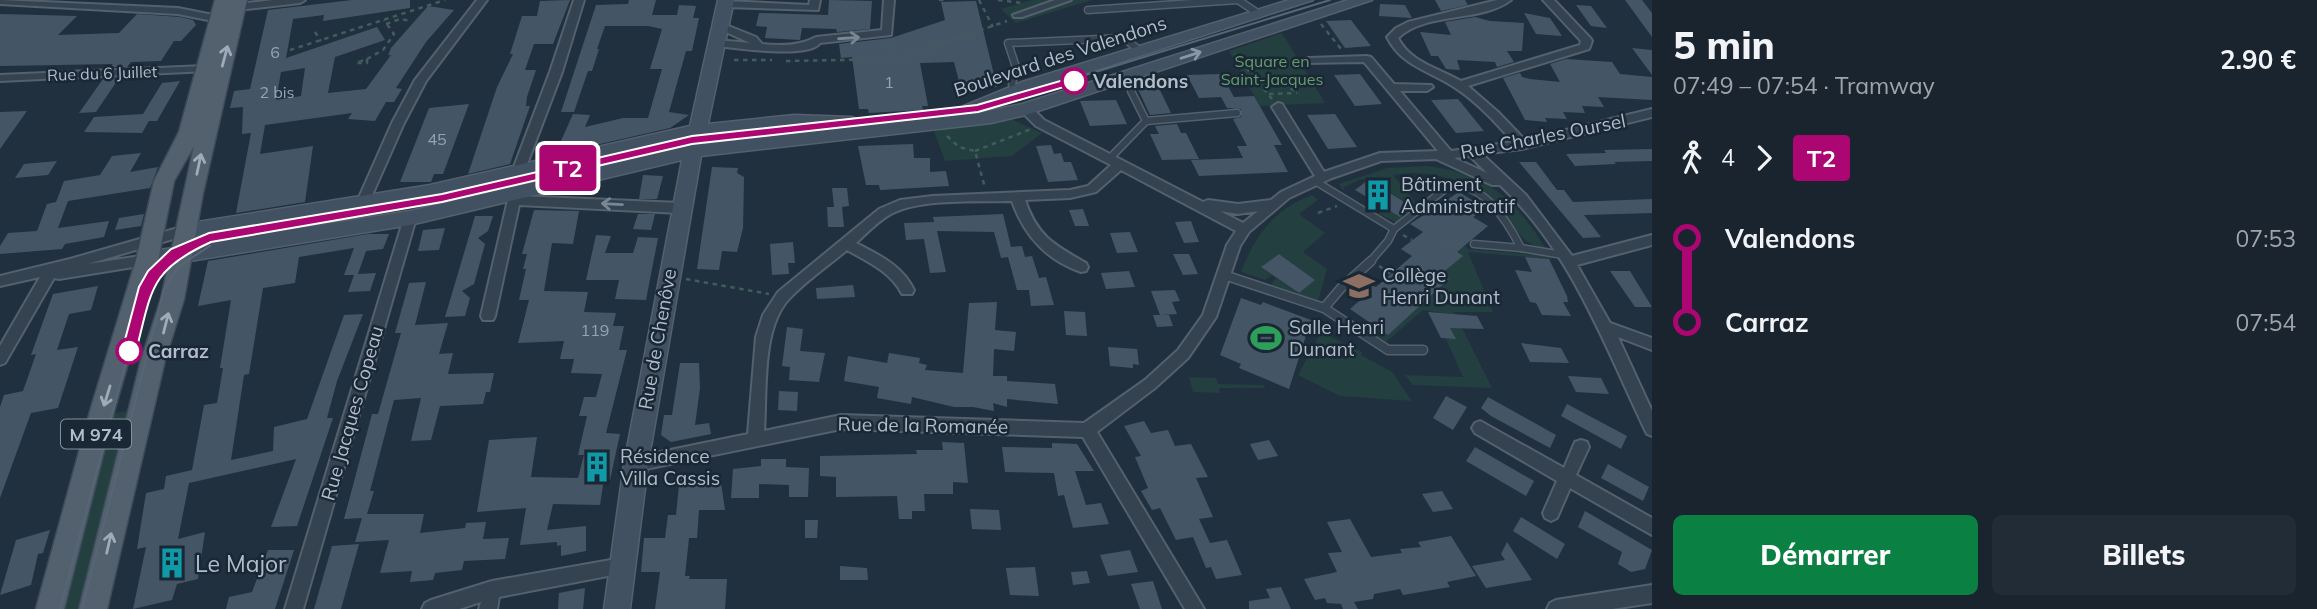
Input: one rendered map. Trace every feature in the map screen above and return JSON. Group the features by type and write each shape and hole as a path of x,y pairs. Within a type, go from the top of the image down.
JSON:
{"main road":[{"name":"M 974","path":"93,609 153,360 162,339 179,266 187,224 204,69 229,10"},
{"name":"M 974","path":"50,609 103,408 151,247 166,224 229,10"}],"street":[{"path":"0,1 178,11 229,10 300,0"},
{"path":"363,202 398,123 421,80 482,0"},
{"path":"518,172 556,72 579,0"},
{"path":"726,2 814,8 815,0"},
{"path":"719,34 757,47 778,49 813,45 816,40 884,33 890,0"},
{"path":"1018,15 1066,0"},
{"name":"Boulevard des Valendons","path":"696,141 794,121 838,125 978,108 1015,92 1305,0"},
{"name":"Boulevard des Valendons","path":"696,141 940,125 1026,109 1364,0"},
{"path":"1507,0 1494,6 1405,26 1392,37 1400,51 1414,61 1460,85 1497,117 1522,145"},
{"path":"1460,85 1586,47 1587,41 1548,0"},
{"name":"Rue de Chenôve","path":"617,609 636,464 680,208 726,2"},
{"path":"719,34 752,38 757,47"},
{"path":"1309,61 1367,59 1448,155"},
{"name":"Rue du 6 Juillet","path":"0,78 204,69"},
{"path":"1394,88 1427,87"},
{"path":"1278,107 1318,180"},
{"path":"1026,109 1040,122 1244,229"},
{"path":"1646,115 1652,129"},
{"name":"Rue Charles Oursel","path":"1187,200 1238,209 1255,209 1275,203 1318,180 1380,157 1448,155 1522,145 1646,115"},
{"path":"0,281 51,271 65,273 151,247 187,224 430,192 518,172 696,141"},
{"path":"151,247 179,266 513,197 696,141"},
{"path":"1473,152 1526,203 1566,258 1608,328 1652,429"},
{"path":"1434,155 1481,174 1526,203"},
{"path":"756,438 762,337 768,319 783,296 889,208 988,198 1070,194 1092,189 1114,162"},
{"path":"513,197 680,208"},
{"path":"488,316 513,197"},
{"path":"1017,197 1026,226 1034,237 1081,267"},
{"name":"Rue Charles Oursel","path":"1087,430 1150,384 1183,354 1209,317 1244,229 1275,203"},
{"name":"Rue Jacques Copeau","path":"294,609 410,218"},
{"path":"1566,258 1652,240"},
{"path":"846,243 897,275 905,282 907,290"},
{"path":"0,359 51,271"},
{"path":"1608,328 1652,344"},
{"name":"Rue de la Romanée","path":"636,464 841,422 1087,430"},
{"path":"1480,428 1652,527"},
{"path":"1087,430 1189,606"},
{"path":"1551,513 1581,447"},
{"path":"431,609 492,590 622,566"},
{"path":"488,609 492,590"},
{"path":"1556,609 1652,594"}],"lane":[{"path":"1088,10 1238,1 1259,14"},
{"path":"1015,92 1012,84 1016,67 1009,43 1124,38 1140,51"},
{"path":"1131,91 1146,121"},
{"path":"1114,162 1146,121 1237,113"},
{"path":"1318,180 1394,229"},
{"path":"1324,308 1333,293 1388,248 1394,229 1449,186 1458,184 1488,202 1507,223 1521,248"},
{"path":"1475,244 1521,248 1566,258"},
{"path":"1224,275 1324,308 1388,350 1423,350"}],"path":[{"path":"290,50 385,22 445,0"},
{"path":"939,0 944,0"},
{"path":"979,0 993,27"},
{"path":"998,0 1021,2 1031,11"},
{"path":"1314,16 1350,60"},
{"path":"385,22 400,19 411,21"},
{"path":"367,59 383,50 394,34 385,22"},
{"path":"734,60 897,59 1003,23"},
{"path":"315,32 321,41"},
{"path":"884,33 897,59"},
{"path":"1226,44 1246,72 1277,81 1299,93 1269,94"},
{"path":"1257,77 1278,107"},
{"path":"940,125 959,147 975,151 1029,131 1040,122"},
{"path":"975,151 988,198"},
{"path":"1318,213 1346,200"},
{"path":"1447,246 1475,244"},
{"path":"692,280 783,296"}],"green space":[{"path":"1032,0 1092,0 1016,23 1001,9"},
{"name":"Square en Saint-Jacques","path":"1282,33 1325,103 1260,106 1229,51"},
{"path":"1009,118 1042,133 1012,156 945,161 934,131"},
{"path":"1426,166 1466,175 1497,191 1523,216 1546,249 1522,238 1505,217 1481,195 1441,176 1410,173 1393,175 1417,204 1396,222 1379,214 1380,208 1374,201 1398,216 1411,205 1368,180 1361,179 1344,187 1343,191 1339,184 1387,168"},
{"path":"1312,195 1318,200 1299,214 1325,233 1303,252 1327,269 1318,301 1270,286 1276,278 1298,293 1315,280 1279,254 1261,267 1272,275 1265,280 1241,272 1268,225 1287,208"},
{"path":"1466,246 1468,249 1550,256 1552,259 1468,252 1493,312 1454,312 1492,388 1413,385 1405,375 1463,377 1446,339 1455,338 1442,313 1423,310 1386,342 1365,328 1371,323 1388,334 1448,280 1441,274 1462,256 1449,248"},
{"path":"1321,332 1362,352 1361,355 1392,372 1412,401 1340,396 1298,375"},
{"path":"1189,377 1216,378 1218,384 1264,385 1265,388 1219,388 1220,393 1193,392"},
{"path":"136,409 87,609 56,609 109,415"}],"building":[{"path":"352,0 410,0 410,8 323,21 324,15 293,19 286,58 377,27 385,40 335,57 328,93 366,89 391,55 388,55 391,48 428,6 454,10 426,42 396,88 402,89 394,102 386,102 375,121 348,119 352,113 265,125 260,154 313,146 305,202 236,213 251,133 242,134 243,107 230,108 234,91 250,89 268,10","holes":["305,68 301,96 276,100 281,72"]},
{"path":"570,0 553,44 534,44 525,70 536,70 527,97 526,106 530,106 510,164 468,174 497,87 513,54 510,54 522,16 537,16 540,1"},
{"path":"629,0 656,0 652,15 677,15 679,5 696,6 693,18 699,18 692,51 686,51 669,112 689,115 670,128 543,157 535,150 538,142 560,143 573,114 590,115 585,127 623,118 648,118 662,69 650,69 662,29 648,26 605,26 592,71 588,71 574,112 561,112 596,5 628,4"},
{"path":"829,0 872,1 870,29 837,32 836,29 802,28 800,40 765,38 767,27 756,26 759,13 828,15"},
{"path":"1435,0 1465,0 1468,5 1441,11"},
{"path":"1625,0 1642,0 1652,13 1652,37"},
{"path":"976,1 997,87 961,89 954,62 920,63 928,106 922,106 923,110 869,113 868,109 859,109 852,57 841,58 839,44 891,38 945,20 941,2"},
{"path":"1380,4 1405,5 1412,18 1379,16"},
{"path":"1576,5 1591,6 1607,28 1591,26"},
{"path":"1524,13 1550,18 1562,36 1536,34"},
{"path":"0,14 77,16 58,35 119,33 137,14 180,17 193,20 196,25 181,41 174,41 161,61 131,62 127,67 110,67 113,64 0,66"},
{"path":"1475,17 1490,21 1524,23 1522,51 1507,51 1514,62 1497,67 1495,62 1457,60 1460,70 1446,69 1438,56 1431,56 1420,32 1451,35 1445,22"},
{"path":"1351,20 1371,46 1345,48 1326,21"},
{"path":"1632,48 1652,50 1652,75"},
{"path":"1566,59 1612,62 1620,74 1652,77 1652,100 1598,97 1604,107 1582,106 1585,113 1563,112 1567,119 1545,118 1547,122 1525,120 1503,78 1520,73 1522,77 1530,79 1560,82 1550,64"},
{"path":"1221,74 1234,97 1254,96 1282,145 1274,145 1288,172 1199,176 1191,160 1243,158 1237,146 1247,146 1233,119 1241,117 1241,109 1227,108 1221,97 1199,98 1187,75"},
{"path":"1360,74 1382,104 1355,106 1334,75"},
{"path":"119,78 96,112 79,113 103,79"},
{"path":"180,81 157,121 149,121 142,133 84,132 94,117 143,114 162,83"},
{"path":"1158,86 1171,113 1150,115 1137,87"},
{"path":"1458,99 1484,131 1456,133 1431,100"},
{"path":"1116,100 1127,124 1090,126 1080,101"},
{"path":"469,104 443,174 434,174 431,182 400,182 429,108"},
{"path":"27,111 0,149 0,112"},
{"path":"1335,114 1357,147 1328,149 1307,115"},
{"path":"1177,124 1181,133 1186,133 1199,159 1162,160 1150,134 1159,134 1155,126"},
{"path":"913,144 914,158 930,158 930,172 946,171 949,186 880,190 879,185 866,185 858,146"},
{"path":"1051,145 1054,154 1061,153 1064,162 1071,162 1078,180 1048,182 1036,146"},
{"path":"1652,149 1652,161 1614,162 1616,164 1575,166 1566,154 1606,153 1609,157 1604,150"},
{"path":"141,153 130,172 158,167 150,188 68,201 58,228 109,221 104,237 65,244 62,249 0,254 0,246 8,233 37,231 47,204 56,202 64,181 100,175 112,156"},
{"path":"57,161 48,175 15,178 24,164"},
{"path":"1519,162 1536,162 1557,190 1564,190 1573,202 1652,199 1652,213 1584,215 1601,237 1583,238"},
{"path":"712,167 738,168 737,173 744,177 743,228 737,252 722,251 719,270 697,269"},
{"path":"643,175 663,176 657,199 639,199"},
{"name":"Bâtiment Administratif","path":"1368,180 1413,207 1400,217 1355,190"},
{"path":"832,188 847,188 849,206 842,207 844,227 828,227 827,207 834,207"},
{"path":"1459,192 1485,208 1473,217 1488,226 1457,252 1463,256 1441,274 1449,279 1388,335 1350,309 1366,295 1358,282 1376,287 1412,256 1401,249 1423,232 1410,224"},
{"path":"1083,209 1089,226 1075,226 1069,210"},
{"path":"534,210 579,211 573,244 552,243 544,291 588,292 584,312 616,313 613,326 624,326 619,350 627,350 606,433 620,434 610,480 604,479 600,505 553,504 547,530 586,526 586,551 561,556 561,545 557,546 557,542 520,545 526,508 477,512 489,440 537,437 531,477 578,478 584,455 578,455 587,416 579,416 584,397 596,397 602,374 571,373 574,359 560,359 564,341 518,343 529,300 519,300 527,254 522,254"},
{"path":"144,214 141,226 115,230 119,218"},
{"path":"638,214 655,214 651,230 633,229"},
{"path":"1003,214 1011,247 1022,246 1025,257 1032,256 1039,278 1046,277 1054,305 1031,306 1029,290 1017,290 1008,257 1001,258 994,232 937,231 946,272 930,273 924,239 906,240 904,223 934,222 933,217"},
{"path":"475,216 493,216 488,231 478,238 485,244 474,284 462,291 470,298 465,316 445,317"},
{"path":"1191,221 1199,242 1184,243 1175,222"},
{"path":"445,228 439,250 418,251 423,230"},
{"path":"1130,232 1138,252 1117,253 1110,233"},
{"path":"368,234 389,234 383,249 366,251 358,274 376,273 370,291 348,292 354,275 344,275 354,248 299,257 295,283 263,288 249,374 244,375 231,460 273,451 274,427 307,419 344,315 363,314 337,381 327,418 333,418 297,526 271,527 296,459 189,483 178,539 205,532 198,579 177,584 172,600 133,609 146,547 137,549 146,493 164,489 166,476 192,470 204,405 217,403 231,300 198,306 208,261"},
{"path":"596,235 611,236 605,253 633,253 638,237 658,238 646,300 615,299 619,280 586,280"},
{"path":"793,242 795,263 788,263 789,274 772,275 770,244"},
{"path":"1173,254 1189,254 1198,274 1183,275"},
{"path":"1279,254 1315,280 1299,293 1261,267"},
{"path":"1525,257 1549,259 1567,296 1568,302 1563,302 1571,316 1542,315 1536,303 1530,302 1515,270 1532,272"},
{"path":"1129,271 1135,287 1106,289 1101,273"},
{"path":"1610,271 1630,271 1652,307 1635,307"},
{"path":"426,282 415,325 448,323 439,354 453,353 448,374 494,373 490,392 486,392 483,404 440,406 431,440 411,441 421,398 394,400 370,491 374,491 367,514 424,514 420,533 465,528 466,523 486,522 483,539 509,538 505,559 464,561 462,570 435,573 433,580 410,582 412,571 380,573 389,540 355,542 362,518 344,519 372,414 378,414 401,333 395,333 409,283"},
{"path":"853,285 855,297 817,299 816,288"},
{"path":"98,286 91,310 69,314 57,350 78,347 58,408 31,413 0,498 0,407 4,395 23,391 36,354 31,355 53,294"},
{"path":"1175,290 1180,301 1172,302 1177,314 1161,315 1169,315 1173,326 1157,327 1153,315 1160,315 1151,291"},
{"name":"Salle Henri Dunant","path":"1241,298 1261,305 1263,302 1311,320 1289,389 1239,368 1241,364 1220,355"},
{"path":"997,302 995,330 1016,332 1014,351 994,349 993,376 1007,376 1007,381 1055,384 1058,404 1007,399 1007,407 993,403 994,411 954,407 912,397 911,404 877,398 879,387 844,381 848,356 887,363 889,353 920,358 919,363 927,365 925,370 963,373 969,303"},
{"path":"1064,311 1085,312 1087,336 1066,335"},
{"path":"1428,312 1477,316 1484,329 1450,328 1456,339 1441,338"},
{"path":"787,327 803,329 800,351 825,353 819,382 789,380 790,367 782,366"},
{"path":"1521,343 1561,348 1569,363 1530,362"},
{"path":"1108,347 1137,349 1139,365 1133,364 1133,368 1110,366"},
{"path":"680,363 699,363 700,388 695,425 709,423 711,434 671,442 661,435 664,415 672,415"},
{"path":"1568,376 1601,378 1609,394 1576,392"},
{"path":"779,391 798,392 797,411 778,410"},
{"path":"1446,396 1467,407 1453,430 1433,418"},
{"path":"1488,397 1556,435 1550,448 1481,408"},
{"path":"1567,404 1627,436 1621,449 1561,416"},
{"path":"1144,421 1151,433 1168,430 1175,446 1191,444 1208,477 1196,478 1213,517 1199,519 1210,543 1227,540 1242,575 1216,579 1211,567 1206,568 1193,537 1176,540 1160,508 1152,510 1141,491 1148,488 1135,457 1141,456 1124,426"},
{"path":"1269,440 1278,456 1258,460 1250,444"},
{"path":"942,442 964,443 968,483 953,482 953,494 924,494 925,511 912,511 912,519 899,519 897,496 836,497 836,477 820,476 820,456 917,454 916,450 943,450"},
{"path":"1052,443 1077,444 1094,471 1075,471 1086,505 1101,503 1109,524 1073,528 1064,495 1058,496 1054,473 1005,472 1002,447 1052,448"},
{"path":"1475,447 1534,481 1526,496 1466,461"},
{"path":"761,459 786,459 786,467 809,468 808,497 789,497 789,485 759,484 759,498 731,498 733,469 761,466"},
{"path":"1608,464 1649,487 1643,501 1601,478"},
{"path":"680,475 720,476 725,510 699,510 697,538 689,538 685,576 690,576 689,579 727,579 725,609 655,609 660,572 641,572 644,538 665,538 668,515 676,515"},
{"path":"1442,491 1453,509 1433,512 1422,494"},
{"path":"970,509 999,510 1001,530 972,529"},
{"path":"1585,511 1652,550 1645,569 1631,572 1618,564 1622,552 1578,527"},
{"path":"1521,517 1565,544 1557,559 1513,531"},
{"path":"1350,519 1371,557 1402,553 1400,549 1421,547 1418,542 1451,536 1476,576 1447,582 1450,587 1403,595 1400,589 1374,594 1373,599 1354,602 1358,609 1343,609 1341,604 1327,603 1325,598 1315,600 1304,579 1337,572 1328,553 1342,552 1327,522"},
{"path":"805,520 818,520 817,538 805,538"},
{"path":"50,530 43,553 38,554 31,585 0,595 16,540"},
{"path":"1507,542 1532,580 1486,588 1472,566 1505,560 1501,554"},
{"path":"359,544 341,609 314,609 332,546"},
{"path":"268,550 294,550 275,609 226,609 229,597 252,592"},
{"path":"1130,550 1138,572 1108,576 1100,555"},
{"path":"840,566 867,568 868,580 840,580"},
{"path":"1035,567 1039,596 1010,595 1006,568"},
{"path":"1087,571 1090,583 1073,585 1071,572"},
{"path":"1153,581 1162,609 1140,609 1131,584"},
{"path":"1281,587 1291,609 1249,609 1249,601 1270,598 1266,589"},
{"path":"585,588 583,609 558,609 559,593"}],"tram line":[{"path":"60,609 146,287 160,266 179,252 225,234 442,198 693,140 978,108 1330,0"},
{"name":"T2","path":"129,351 146,287 153,275 163,262 176,252 209,238 442,198 692,140 951,113 996,104 1074,81"},
{"path":"82,609 164,289 179,266 210,246"}],"place":[{"name":"Valendons","path":"1074,81"},
{"name":"Bâtiment Administratif","path":"1378,195"},
{"name":"Collège Henri Dunant","path":"1359,286"},
{"name":"Salle Henri Dunant","path":"1266,338"},
{"name":"Carraz","path":"129,351"},
{"name":"Résidence Villa Cassis","path":"597,467"},
{"name":"Le Major","path":"172,563"}]}
